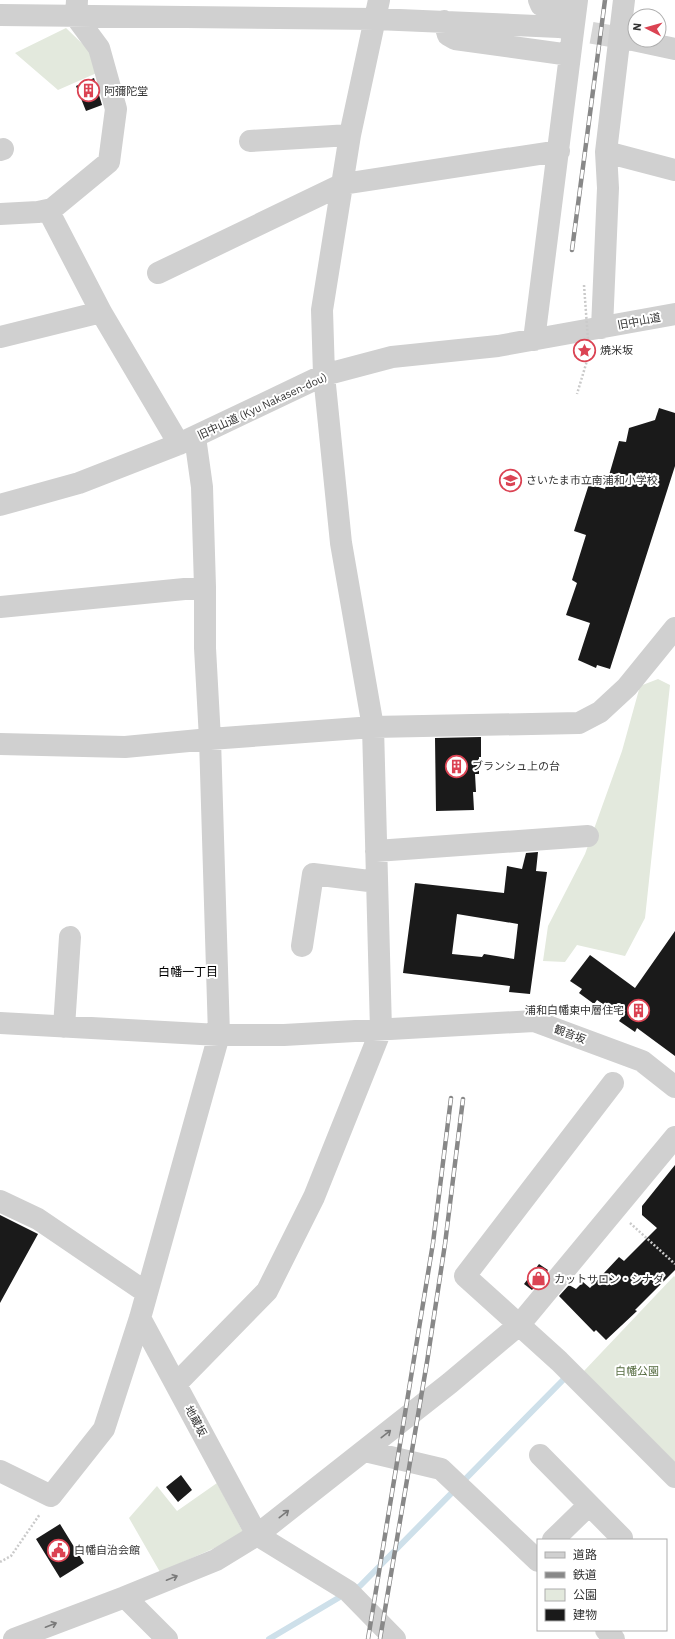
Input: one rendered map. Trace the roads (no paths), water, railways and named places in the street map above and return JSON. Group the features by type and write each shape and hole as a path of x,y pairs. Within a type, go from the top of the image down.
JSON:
{"street":[{"path":"534,340 577,4 541,5 539,0"},
{"path":"602,328 608,188 606,152 624,0"},
{"path":"0,214 52,209 109,162 116,110 99,48 76,9"},
{"path":"0,15 76,9 378,9 444,21 559,28"},
{"path":"176,1384 267,1291 314,1197 381,1030 373,727 341,543 324,375 322,310 350,135 378,9"},
{"path":"444,21 448,35 455,39 570,54"},
{"path":"250,141 350,135"},
{"path":"158,273 343,184 558,151"},
{"path":"606,152 674,166"},
{"path":"0,1471 51,1496 104,1429 140,1318 219,1035 210,739 205,648 202,487 187,441 102,312 48,210"},
{"path":"0,338 102,312"},
{"name":"旧中山道","path":"602,328 675,314"},
{"name":"旧中山道 (Kyu Nakasen-dou)","path":"0,505 79,483 187,441 324,375 392,357 498,346 602,328"},
{"path":"0,607 205,587"},
{"path":"0,744 125,747 373,727 579,723 600,712 627,687 675,628"},
{"path":"376,851 588,836"},
{"path":"302,946 313,874 377,882"},
{"path":"64,1027 70,937"},
{"name":"観音坂","path":"0,1023 219,1035 284,1035 534,1021 642,1061 675,1087"},
{"path":"613,1083 465,1276 560,1361 675,1477"},
{"path":"14,1639 125,1597 216,1560 365,1451 450,1383 520,1324 675,1137"},
{"path":"0,1201 38,1219 147,1293"},
{"name":"地蔵坂","path":"140,1318 255,1530"},
{"path":"365,1451 441,1469 537,1558"},
{"path":"540,1455 622,1538"},
{"path":"554,1539 589,1505"},
{"path":"255,1530 348,1591 395,1639"},
{"path":"125,1597 167,1639"},
{"path":"607,1631 614,1639"}],"waterway":[{"path":"353,1590 360,1586 564,1379"},
{"path":"269,1639 345,1594"}],"tunnel":[{"path":"559,27 627,39"}],"railway":[{"path":"572,250 605,0"},
{"path":"368,1639 433,1243 451,1098"},
{"path":"380,1639 427,1362 445,1244 463,1099"}],"place":[{"name":"阿彌陀堂","path":"88,91"},
{"name":"焼米坂","path":"584,350"},
{"name":"さいたま市立南浦和小学校","path":"510,480"},
{"name":"ブランシュ上の台","path":"457,766"},
{"name":"浦和白幡東中層住宅","path":"639,1010"},
{"name":"カットサロン・シナダ","path":"539,1279"},
{"name":"白幡自治会館","path":"59,1550"}],"district":[{"name":"白幡一丁目","path":"188,972"}],"park label":[{"name":"白幡公園","path":"637,1371"}]}
